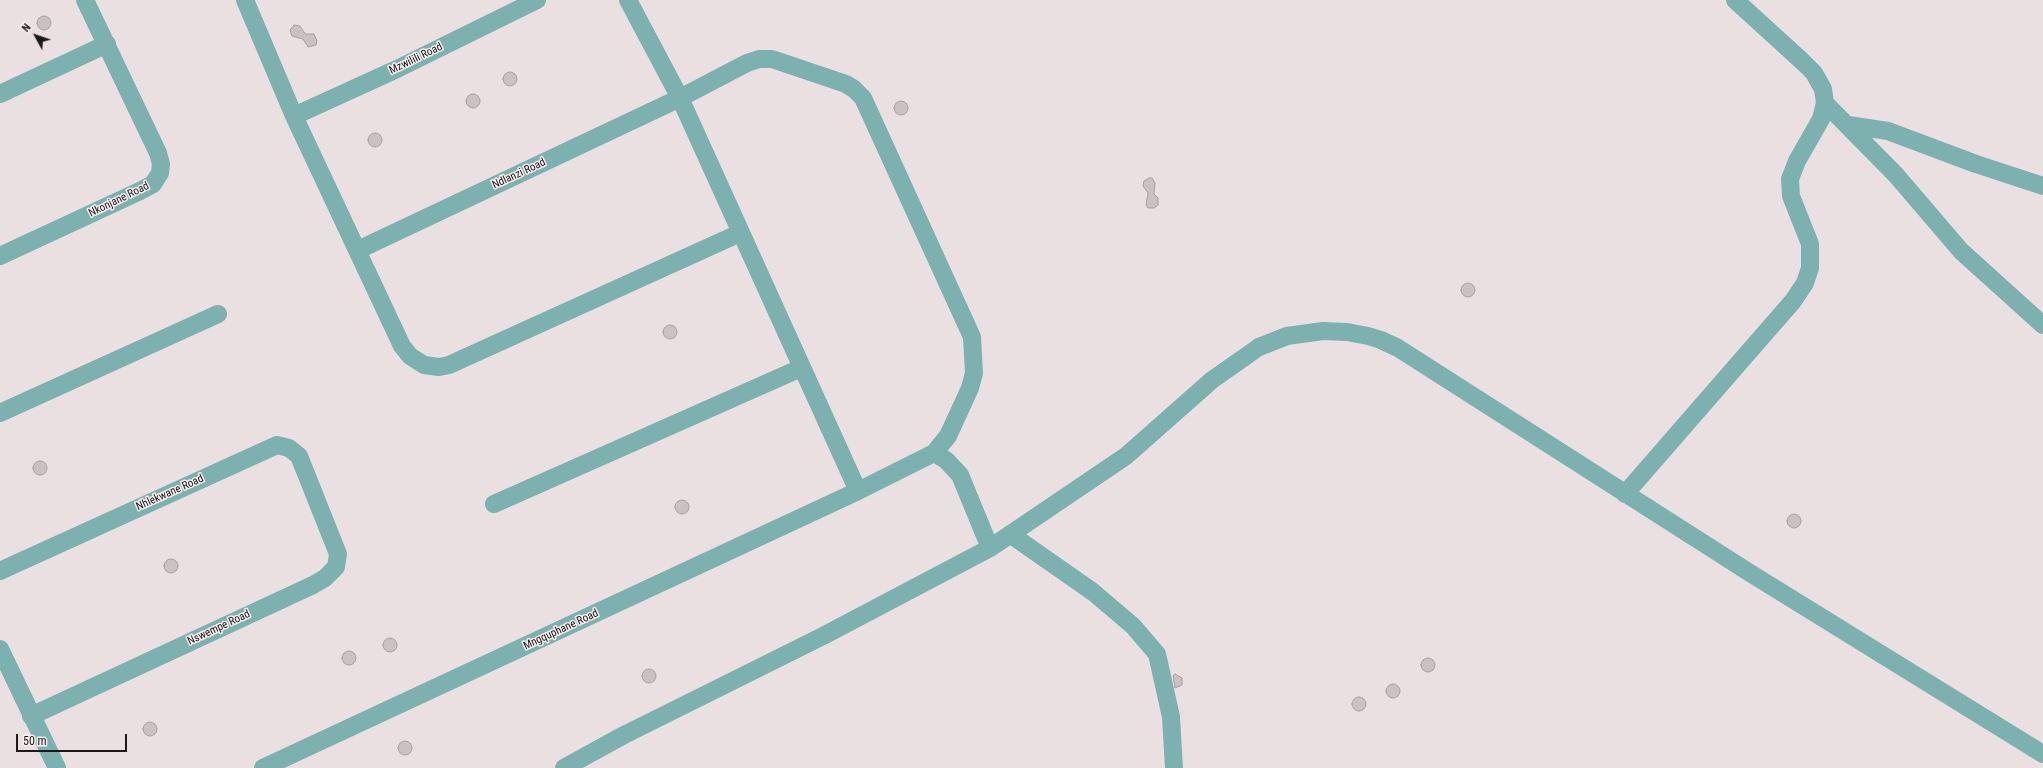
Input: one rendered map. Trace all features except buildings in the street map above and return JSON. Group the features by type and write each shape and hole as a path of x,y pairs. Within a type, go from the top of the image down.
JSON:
{"street":[{"path":"0,94 107,44 85,0"},
{"path":"245,0 294,116 402,346 416,361 424,365 439,367 450,365 740,233"},
{"name":"Mzwilili Road","path":"294,116 397,69 537,0"},
{"path":"628,0 680,98 858,491"},
{"path":"1625,494 1793,301 1805,283 1810,268 1810,244 1791,196 1790,180 1797,160 1821,119 1825,103 1823,89 1814,73 1785,44 1735,0"},
{"name":"Nkonjane Road","path":"0,256 140,191 158,179 161,164 158,153 107,44"},
{"name":"Ndlanzi Road","path":"358,250 680,98 747,62 772,59 846,84 859,93 972,337 974,373 970,388 948,436 934,453"},
{"path":"1825,103 1896,175 1961,251 2043,325"},
{"path":"1848,125 1888,131 1976,164 2043,186"},
{"path":"0,413 218,314"},
{"path":"564,768 624,735 823,636 990,548 1126,456 1212,380 1260,347 1287,336 1323,331 1347,332 1361,335 1381,340 1398,348 1625,494 2043,754"},
{"path":"494,504 801,368"},
{"name":"Nhlekwane Road","path":"0,571 277,445 289,448 299,456 316,497"},
{"path":"934,453 946,460 960,475 990,548"},
{"name":"Mngquphane Road","path":"263,768 858,491 934,453"},
{"name":"Nswempe Road","path":"31,716 313,585 331,573 336,567 338,554 316,497"},
{"path":"1010,534 1092,592 1133,626 1157,654 1171,717 1174,768"},
{"path":"0,649 57,768"}]}
